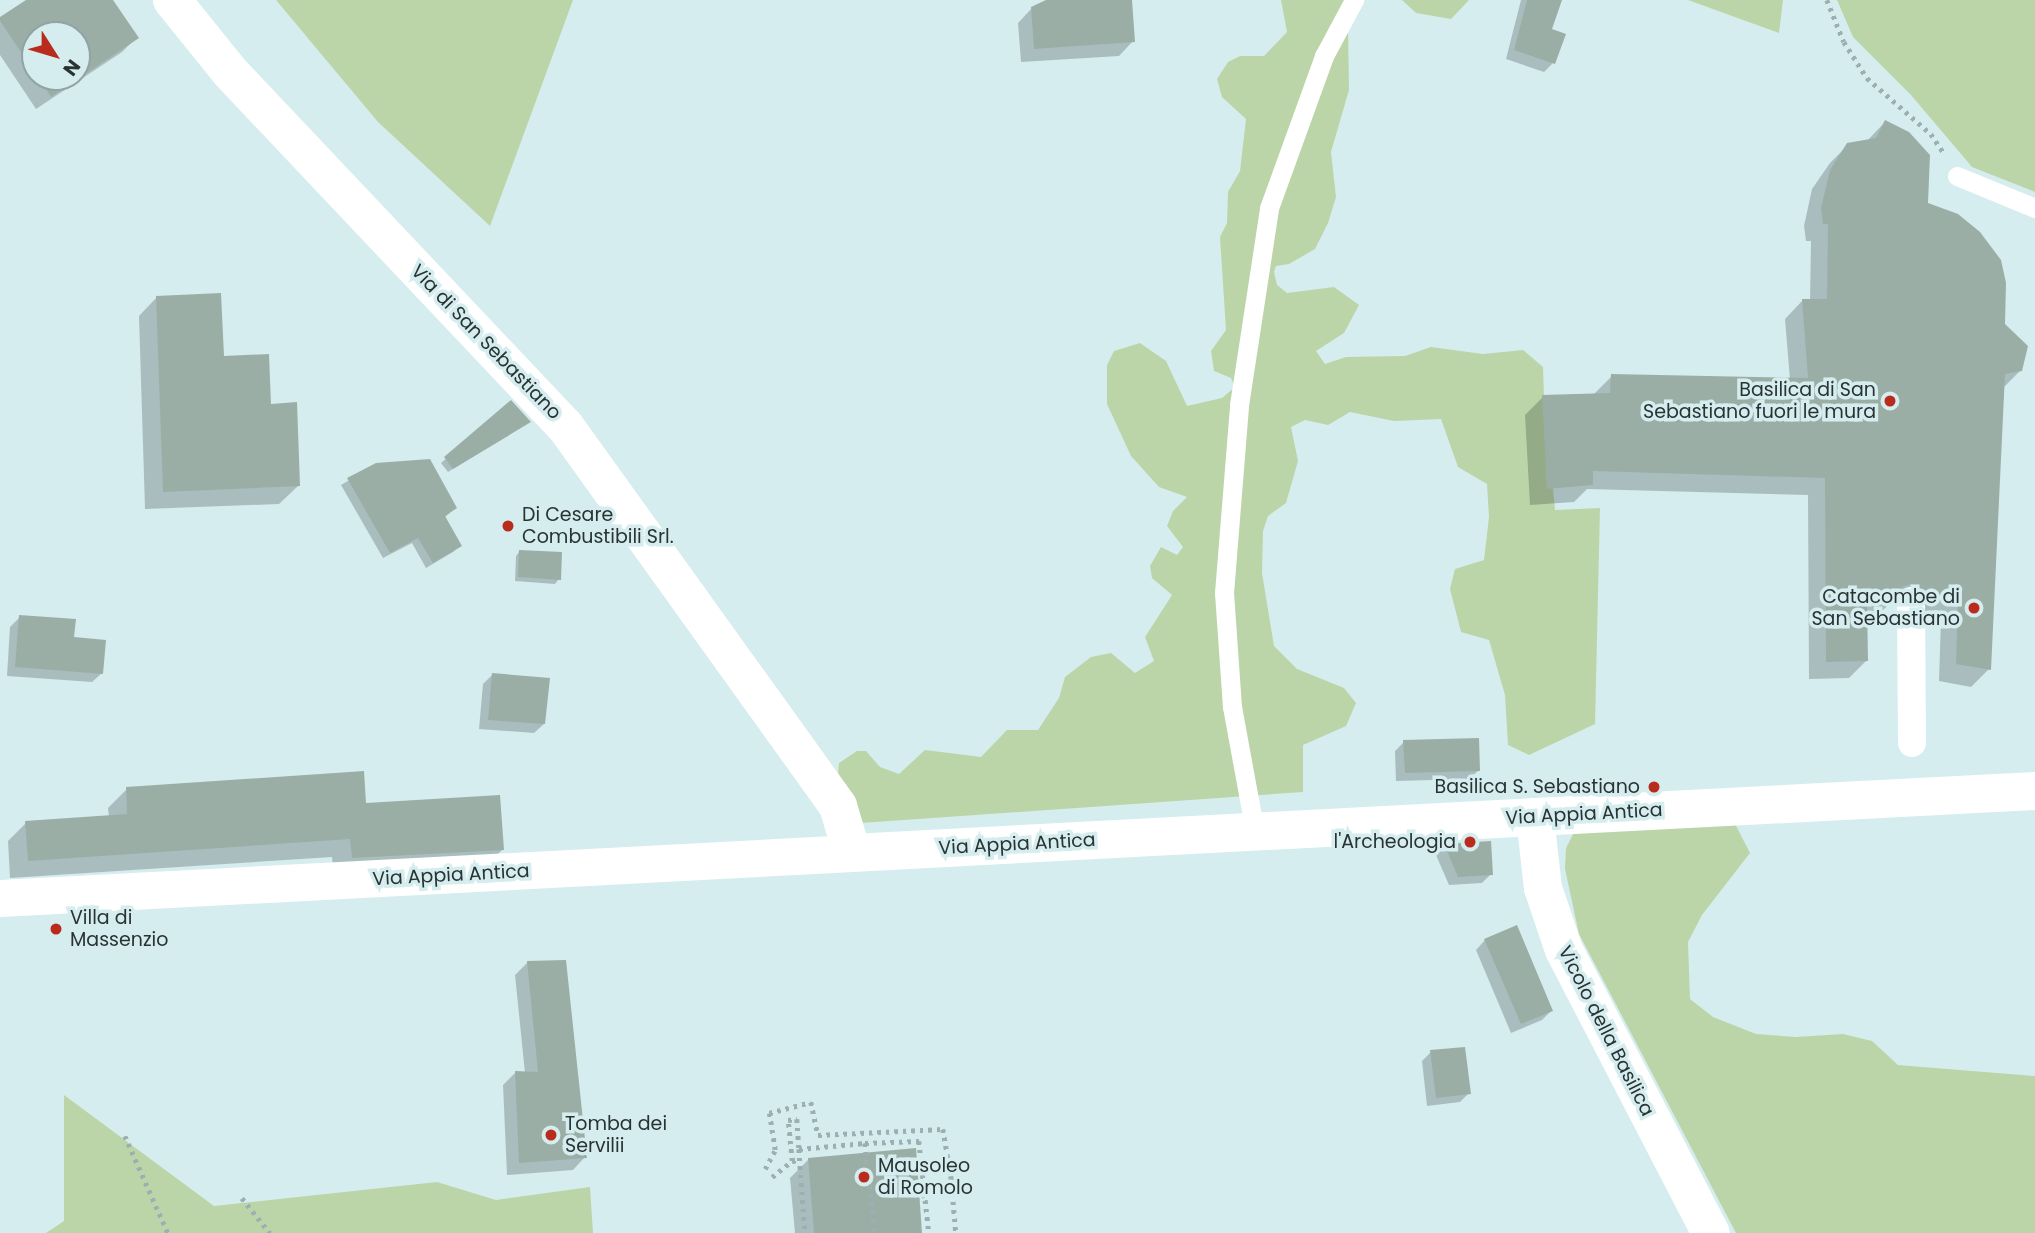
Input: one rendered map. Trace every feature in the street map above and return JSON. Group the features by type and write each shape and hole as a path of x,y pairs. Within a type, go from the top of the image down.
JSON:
{"main road":[{"name":"Via di San Sebastiano","path":"172,0 230,72 565,425 838,806 852,853"},
{"name":"Via Appia Antica","path":"852,853 2035,791"},
{"name":"Vicolo della Basilica","path":"1535,817 1542,888 1564,950 1711,1233"}],"street":[{"path":"1911,601 1912,743"},
{"name":"Via Appia Antica","path":"0,898 852,853"}],"lane":[{"path":"1255,832 1231,707 1224,593 1239,405 1269,208 1324,56 1354,0"},
{"path":"1957,176 2035,208"}],"path":[{"path":"1826,0 1844,42 1867,78 1931,134 1957,176"},
{"path":"765,1169 775,1150 769,1113 811,1101 818,1135 943,1129 951,1176 956,1233"},
{"path":"792,1161 788,1120 797,1119 806,1233"},
{"path":"125,1136 168,1233"},
{"path":"799,1149 865,1143 919,1142 929,1233"},
{"path":"865,1143 875,1233"},
{"path":"772,1177 792,1161 800,1160"},
{"path":"914,1197 925,1195"},
{"path":"242,1198 270,1233"}],"green space":[{"path":"276,0 573,0 490,226 378,122"},
{"path":"1281,0 1358,0 1348,25 1349,90 1331,152 1336,197 1328,223 1315,249 1289,264 1276,266 1274,272 1277,285 1287,293 1334,287 1359,305 1344,333 1316,351 1325,364 1346,357 1405,356 1431,347 1483,354 1523,350 1543,367 1547,487 1553,488 1555,510 1600,508 1595,724 1529,755 1508,745 1505,695 1489,640 1461,632 1450,589 1455,569 1484,560 1489,517 1487,484 1458,467 1441,419 1394,421 1350,412 1328,425 1305,420 1291,427 1298,461 1286,503 1268,516 1263,531 1262,573 1274,646 1297,669 1344,688 1356,703 1346,726 1303,745 1303,792 861,823 838,773 839,763 857,751 866,751 880,767 899,774 925,750 981,757 1007,730 1038,730 1059,698 1065,677 1091,657 1111,653 1135,673 1154,661 1145,637 1172,595 1152,578 1150,566 1161,547 1177,555 1183,547 1167,526 1173,511 1187,497 1159,487 1131,456 1107,404 1107,365 1114,351 1140,343 1166,361 1187,406 1222,398 1235,387 1231,378 1214,371 1211,351 1226,330 1220,237 1227,223 1228,192 1240,171 1246,119 1222,97 1217,79 1228,62 1240,56 1264,56 1287,32"},
{"path":"1402,0 1469,0 1451,19 1416,13"},
{"path":"1688,0 1783,0 1779,33"},
{"path":"1837,0 2035,0 2035,192 1972,167 1911,95 1853,37"},
{"path":"1732,818 1750,853 1702,915 1688,942 1690,999 1713,1017 1756,1034 1796,1037 1843,1034 1872,1041 1898,1065 2035,1076 2035,1233 1736,1233 1579,934 1565,869 1566,848 1581,819"},
{"path":"64,1095 214,1206 437,1182 496,1200 590,1187 593,1233 46,1233 64,1221"}],"building":[{"path":"26,0 113,0 139,38 91,70 91,21 21,21 21,52 0,17"},
{"path":"1046,0 1132,0 1135,42 1034,49 1031,7"},
{"path":"1527,0 1562,0 1552,29 1566,34 1555,64 1514,50"},
{"path":"47,91 60,91 51,97"},
{"name":"Basilica di San Sebastiano fuori le mura","path":"1885,120 1909,132 1930,155 1928,203 1958,214 1980,232 2001,260 2006,283 2005,324 2028,346 2022,371 2005,374 1991,670 1956,664 1958,602 1928,601 1925,592 1912,584 1902,587 1895,600 1867,599 1868,661 1826,662 1825,478 1593,471 1593,485 1547,489 1542,395 1610,393 1611,374 1808,378 1802,299 1827,299 1828,224 1823,224 1821,208 1830,170 1847,143 1876,138"},
{"path":"221,293 224,356 269,354 271,404 297,402 300,486 163,492 156,296"},
{"path":"511,400 531,422 453,469 444,457"},
{"path":"430,459 457,508 445,516 462,546 433,563 418,538 390,553 347,478 376,463"},
{"path":"519,550 562,552 561,580 518,577"},
{"path":"19,615 76,619 74,637 106,640 103,674 15,667"},
{"path":"492,673 550,678 545,724 488,720"},
{"path":"1479,738 1480,771 1405,773 1403,740"},
{"path":"364,771 366,803 500,795 504,850 352,858 350,839 28,861 25,821 127,814 126,787"},
{"path":"1491,841 1493,875 1458,877 1444,844"},
{"path":"1517,925 1553,1011 1521,1024 1484,939"},
{"path":"566,960 587,1158 519,1163 515,1071 538,1072 527,961"},
{"path":"1465,1047 1471,1094 1436,1098 1430,1050"},
{"name":"Mausoleo di Romolo","path":"916,1148 922,1233 814,1233 808,1158"}],"place":[{"name":"Basilica di San Sebastiano fuori le mura","path":"1890,401"},
{"name":"Di Cesare Combustibili Srl.","path":"508,526"},
{"name":"Catacombe di San Sebastiano","path":"1974,608"},
{"name":"Basilica S. Sebastiano","path":"1654,787"},
{"name":"l'Archeologia","path":"1470,842"},
{"name":"Villa di Massenzio","path":"56,929"},
{"name":"Tomba dei Servilii","path":"551,1135"},
{"name":"Mausoleo di Romolo","path":"864,1177"}]}
